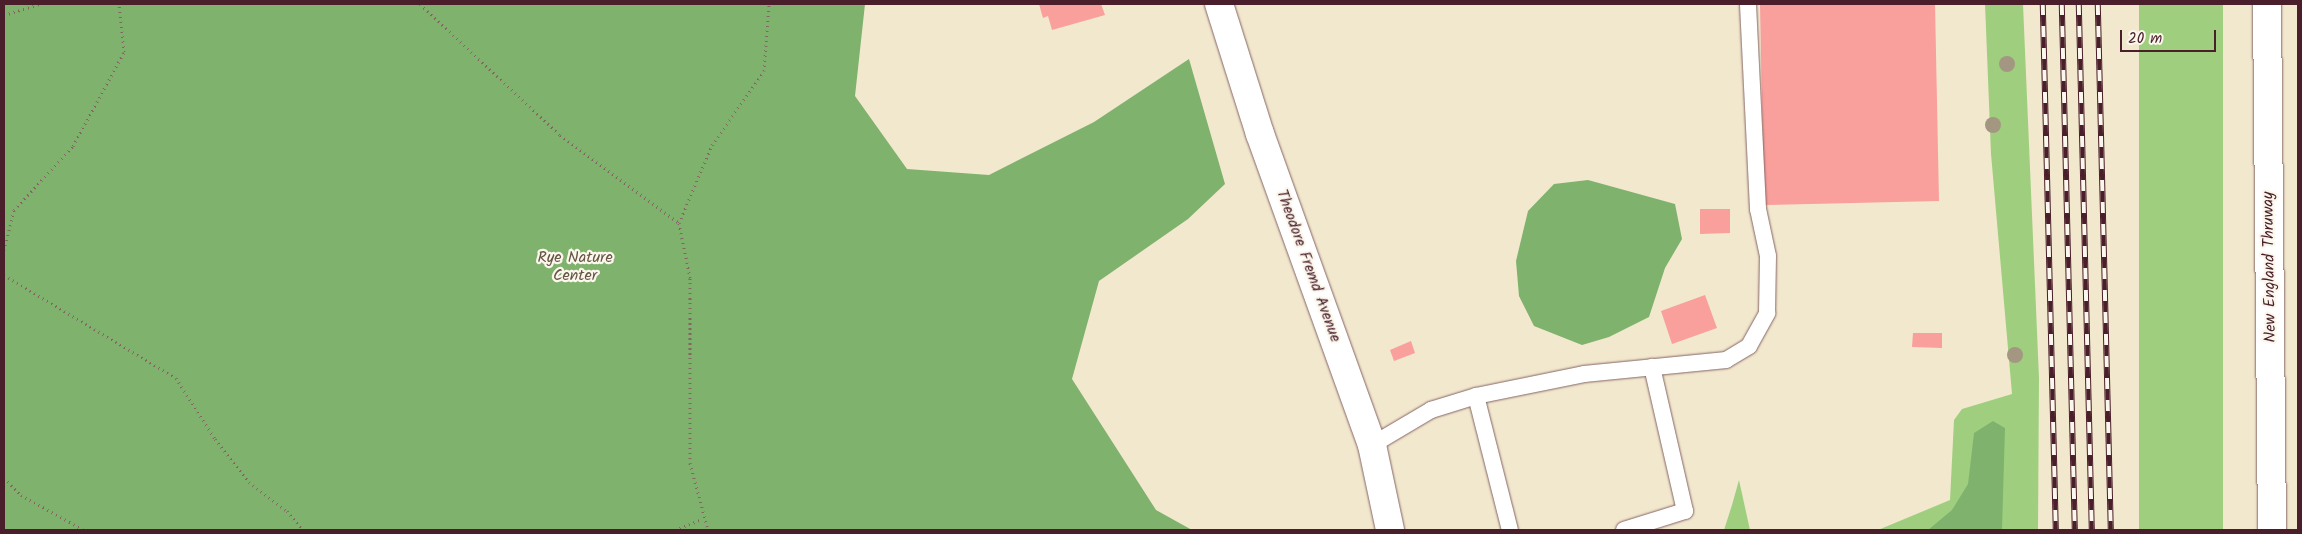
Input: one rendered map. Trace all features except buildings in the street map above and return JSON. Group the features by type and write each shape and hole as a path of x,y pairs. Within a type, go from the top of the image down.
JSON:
{"main road":[{"name":"Theodore Fremd Avenue","path":"1219,4 1260,134 1372,445 1390,530"},
{"name":"New England Thruway","path":"2267,4 2272,530"}],"lane":[{"path":"1372,445 1431,410 1476,396 1584,374 1726,360 1749,346 1767,313 1768,256 1758,209 1748,4"},
{"path":"1624,530 1686,511 1652,367"},
{"path":"1476,396 1510,530"}],"path":[{"path":"4,15 39,4"},
{"path":"4,250 14,210 73,146 124,52 120,4"},
{"path":"420,4 560,135 679,223"},
{"path":"708,530 703,519 690,463 690,278 679,223 712,145 764,71 769,4"},
{"path":"4,275 176,378 215,439 249,482 288,511 303,530"},
{"path":"4,478 21,495 84,530"},
{"path":"675,530 703,519"}],"green space":[{"name":"Rye Nature Center","path":"4,4 865,4 855,96 907,169 989,175 1094,122 1189,59 1225,184 1188,219 1099,281 1072,379 1156,510 1192,530 4,530"},
{"path":"1985,4 2023,4 2039,378 2038,530 1878,530 1950,500 1954,420 1962,409 2012,394 1991,154"},
{"path":"2139,4 2223,4 2223,530 2139,530"},
{"path":"1588,180 1675,204 1682,239 1665,268 1649,317 1609,337 1582,345 1534,326 1519,296 1516,261 1528,211 1554,184"},
{"path":"1993,421 2005,428 2002,530 1928,530 1952,510 1968,484 1974,433"},
{"path":"1739,480 1750,530 1724,530 1732,505"}],"railway":[{"path":"2043,4 2056,530"},
{"path":"2062,4 2075,530"},
{"path":"2079,4 2092,530"},
{"path":"2098,4 2111,530"}]}
